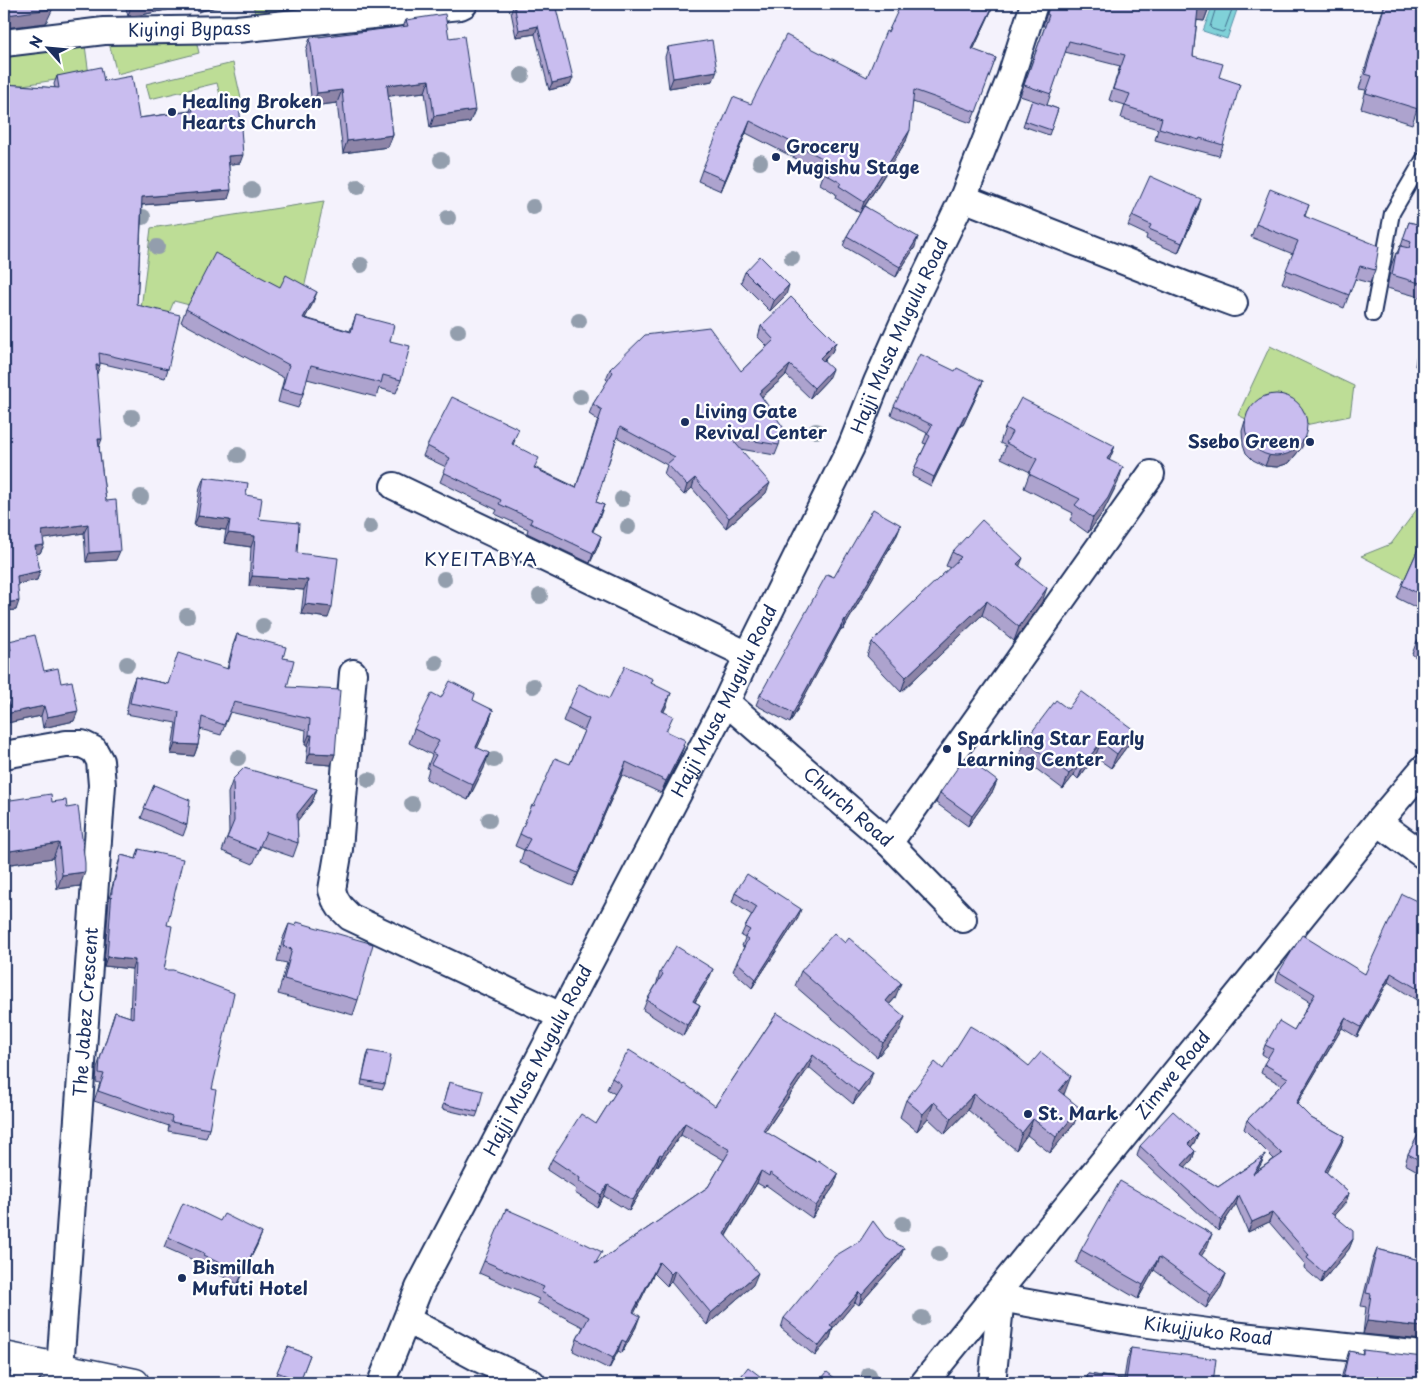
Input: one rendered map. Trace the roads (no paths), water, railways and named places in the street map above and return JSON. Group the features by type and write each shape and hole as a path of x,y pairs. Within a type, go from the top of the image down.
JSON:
{"street":[{"name":"Kiyingi Bypass","path":"4,43 104,31 237,29 354,10 460,6 464,4"},
{"name":"Hajji Musa Mugulu Road","path":"381,1383 419,1288 726,702 851,447 909,310 964,198 1010,79 1034,4"},
{"path":"964,198 1234,303"},
{"path":"889,843 1151,474"},
{"path":"394,486 748,655"},
{"path":"353,673 339,849 332,890 340,908 350,916 561,1016"},
{"name":"Church Road","path":"726,702 889,843 963,919"},
{"name":"The Jabez Crescent","path":"4,755 66,744 82,744 94,750 100,761 101,769 102,795 38,1372"},
{"name":"Zimwe Road","path":"924,1383 998,1297 1378,822 1423,769"},
{"path":"1378,822 1423,855"},
{"path":"992,1383 998,1297"},
{"name":"Kikujjuko Road","path":"998,1297 1134,1322 1223,1334 1423,1355"},
{"path":"406,1320 480,1359 532,1383"},
{"path":"4,1356 38,1372 134,1383"}],"lane":[{"path":"1373,314 1392,213 1423,160"}],"water":[{"path":"1213,4 1239,4 1227,39 1203,31"}],"place":[{"name":"Healing Broken Hearts Church","path":"172,112"},
{"name":"Grocery Mugishu Stage","path":"776,157"},
{"name":"Living Gate Revival Center","path":"685,422"},
{"name":"Ssebo Green","path":"1310,442"},
{"name":"Sparkling Star Early Learning Center","path":"947,749"},
{"name":"St. Mark","path":"1028,1114"},
{"name":"Bismillah Mufuti Hotel","path":"182,1278"}],"district":[{"name":"KYEITABYA","path":"481,559"}]}
